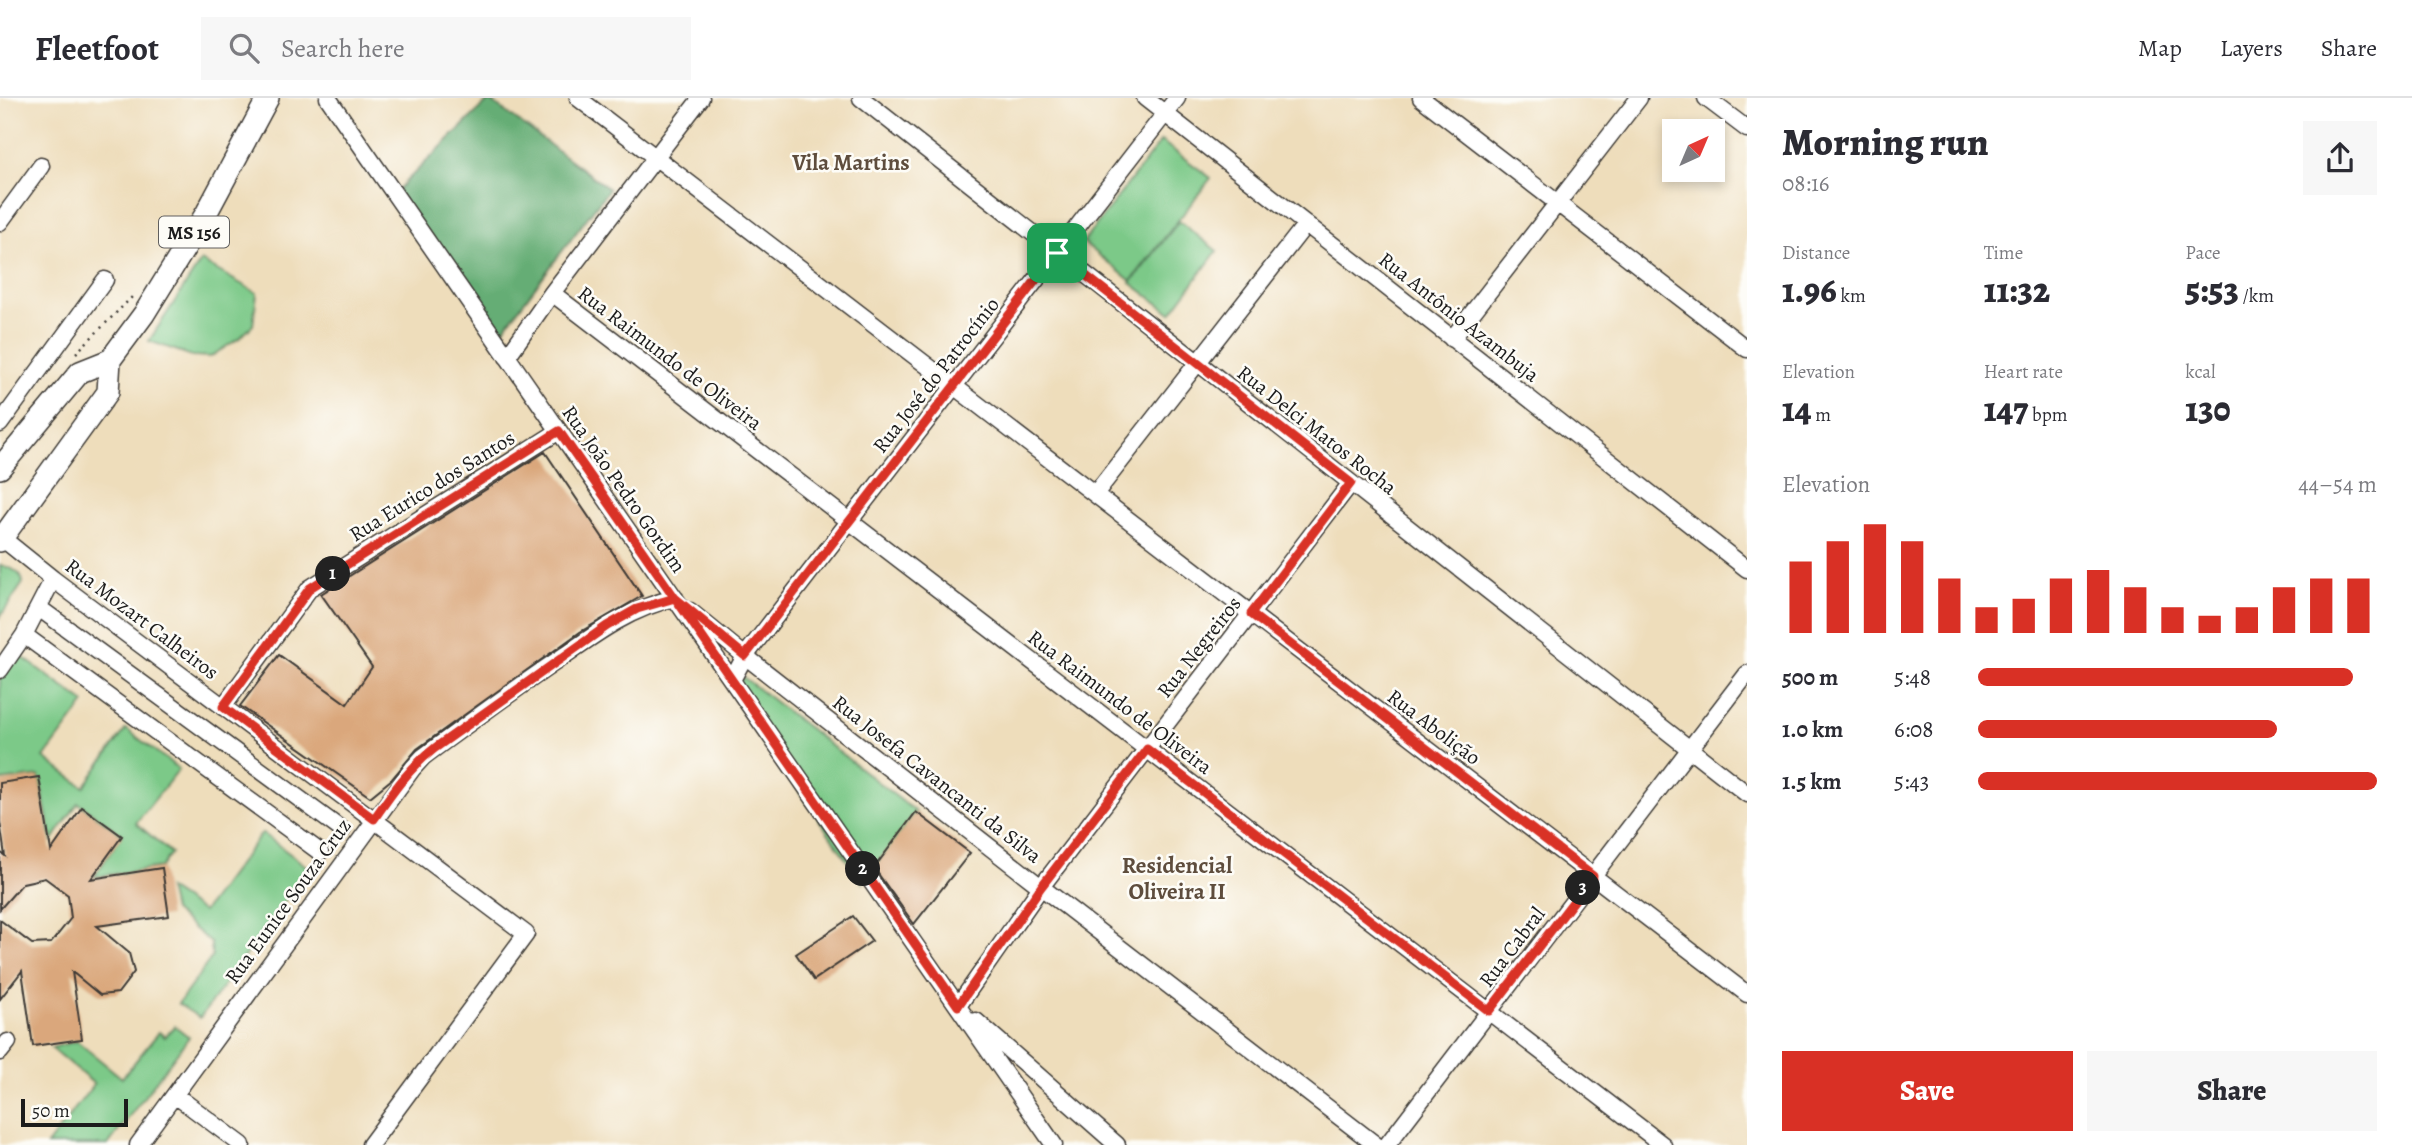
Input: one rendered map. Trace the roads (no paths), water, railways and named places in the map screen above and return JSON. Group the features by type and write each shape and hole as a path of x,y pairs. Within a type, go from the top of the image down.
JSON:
{"main road":[{"name":"MS 156","path":"0,468 80,372 110,360 144,314 207,212 268,98"},
{"path":"1,540 108,393 110,360"},
{"path":"42,416 50,415 61,421 67,429 71,444"}],"street":[{"name":"Rua João Pedro Gordim","path":"328,98 1054,1145"},
{"name":"Rua Abolição","path":"578,98 1747,994"},
{"path":"507,357 552,293 701,98"},
{"name":"Rua Delci Matos Rocha","path":"861,98 1747,794"},
{"name":"Rua Antônio Azambuja","path":"1145,98 1747,569"},
{"name":"Rua José do Patrocínio","path":"732,680 745,656 1177,98"},
{"path":"1421,98 1747,349"},
{"path":"1452,339 1639,98"},
{"path":"1706,98 1747,129"},
{"path":"0,222 41,166"},
{"path":"1095,494 1306,224"},
{"path":"0,424 105,280"},
{"name":"Rua Raimundo de Oliveira","path":"552,293 1664,1145"},
{"name":"Rua Eurico dos Santos","path":"223,707 310,588 559,431"},
{"name":"Rua Negreiros","path":"958,1006 1041,887 1351,483"},
{"name":"Rua Mozart Calheiros","path":"1,540 526,934 370,1145"},
{"path":"0,670 24,635 53,579"},
{"name":"Rua Josefa Cavancanti da Silva","path":"675,598 745,656 1041,887 1376,1145"},
{"name":"Rua Eunice Souza Cruz","path":"138,1145 400,782 423,757 607,626 637,609 675,598"},
{"path":"39,608 342,830"},
{"path":"24,635 320,852"},
{"name":"Rua Cabral","path":"1387,1145 1747,674"},
{"path":"958,1006 1117,1145"},
{"path":"175,1096 242,1145"}],"district":[{"name":"Vila Martins","path":"851,162"},
{"name":"Residencial Oliveira II","path":"1177,878"}]}
